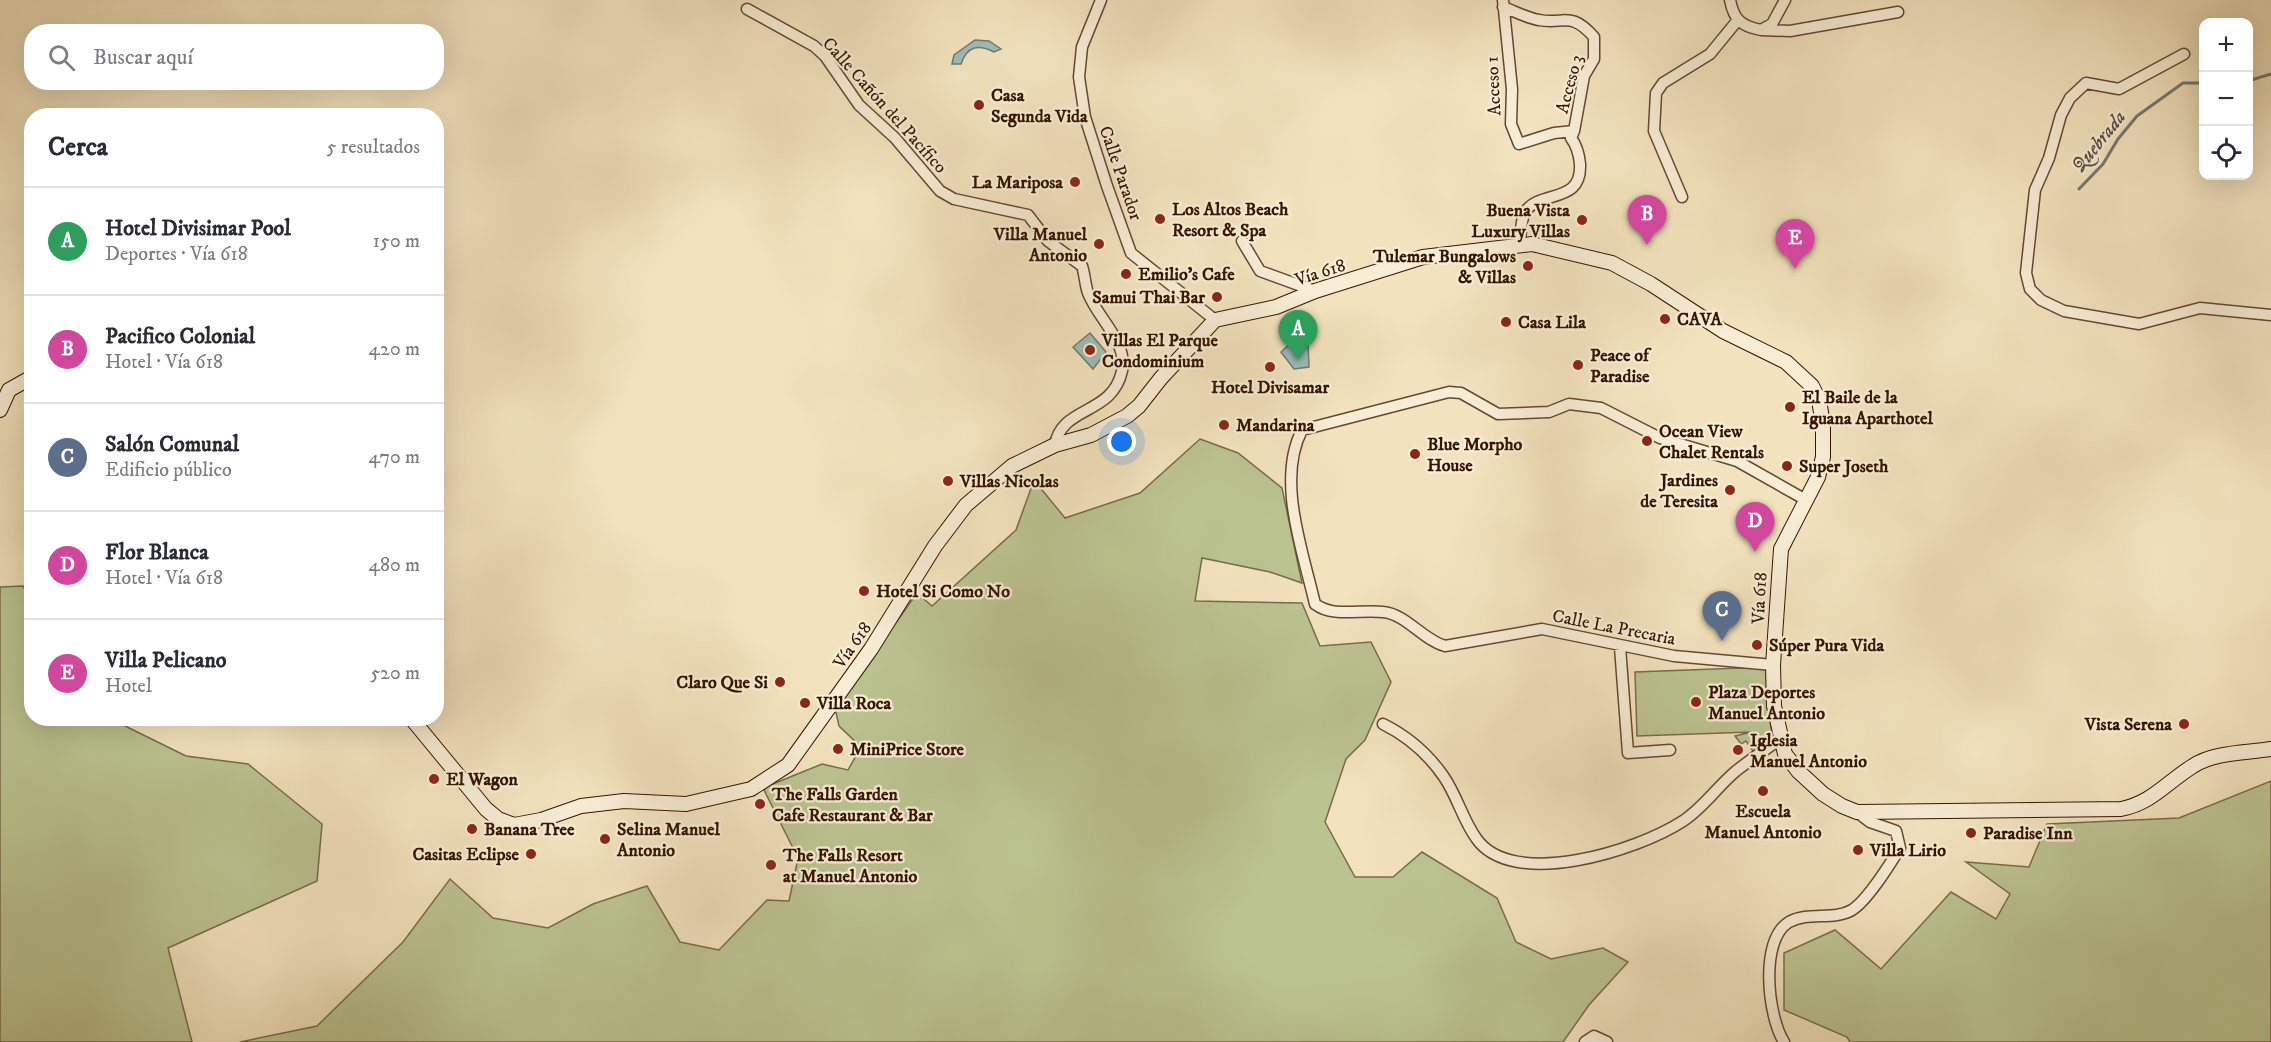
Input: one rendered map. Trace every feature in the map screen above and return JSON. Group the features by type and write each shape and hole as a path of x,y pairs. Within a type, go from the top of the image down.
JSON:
{"street":[{"name":"Calle Parador","path":"1101,0 1082,46 1079,77 1085,117 1107,186 1131,253 1215,320"},
{"path":"1730,0 1737,21 1744,27 1761,30 1790,31 1898,12"},
{"path":"1761,30 1772,24 1785,0"},
{"name":"Acceso 1","path":"1503,3 1512,89 1511,124 1519,144 1554,133 1574,131"},
{"name":"Acceso 3","path":"1503,3 1540,21 1561,19 1575,21 1594,37 1594,59 1584,76 1574,131"},
{"name":"Calle Cañón del Pacífico","path":"747,9 814,46 825,56 859,105 896,138 940,191 954,199 1029,215 1048,241 1082,267 1088,292 1124,355 1122,372 1117,385 1106,400 1066,422 1057,432 1055,445"},
{"path":"1682,197 1654,131 1656,93 1663,83 1710,54 1737,21"},
{"path":"2184,54 2119,89 2086,83 2070,98 2061,115 2043,176 2035,190 2026,273 2030,289 2041,300 2064,311 2139,324 2200,308 2271,315"},
{"path":"1521,245 1522,222 1526,211 1536,203 1562,195 1578,180 1579,153 1571,138 1574,131"},
{"path":"1242,241 1260,271 1315,291"},
{"name":"Vía 618","path":"418,726 486,809 498,819 514,825 541,820 581,806 624,801 686,804 714,800 751,789 788,765 871,649 935,546 966,505 1012,466 1055,445 1091,435 1126,416 1139,406 1161,378 1215,320 1238,317 1276,307 1315,291 1423,257 1521,245 1569,251 1612,263 1651,284 1723,332 1786,362 1800,372 1812,386 1819,400 1823,425 1824,457 1806,500 1781,549 1773,665 1774,706 1785,754 1823,794 1857,812 2121,809 2148,801 2193,766 2207,760 2271,749"},
{"path":"0,410 9,390 24,382"},
{"name":"Calle La Precaria","path":"1773,665 1674,656 1620,647 1583,636 1542,629 1445,646 1434,643 1385,612 1325,612 1315,604 1290,490 1291,465 1302,430 1449,392 1461,393 1498,414 1549,412 1569,404 1601,408 1660,438 1737,461 1806,500"},
{"path":"1620,647 1628,753 1670,750"},
{"path":"1383,724 1400,733 1444,777 1476,840 1500,860 1526,865 1584,859 1647,842 1685,820 1736,771 1780,740"},
{"path":"1784,1042 1776,1023 1768,988 1774,944 1781,931 1788,922 1803,916 1851,910 1866,895 1900,848 1896,831 1870,822 1857,812"},
{"path":"1585,1042 1594,1036 1607,1042"}],"green space":[{"path":"1200,439 1238,453 1282,488 1302,583 1270,572 1202,558 1195,601 1302,603 1320,646 1371,642 1391,682 1365,740 1346,759 1325,822 1355,877 1393,877 1422,852 1497,898 1516,942 1551,959 1603,948 1628,962 1589,1005 1563,1042 240,1042 317,1026 403,942 450,879 493,918 548,928 593,904 647,886 680,942 719,950 767,900 789,901 798,858 763,788 822,764 848,770 861,747 839,726 835,708 917,593 932,606 1016,530 1034,480 1065,518 1140,493"},
{"path":"0,587 24,588 24,726 125,726 186,756 248,764 322,824 317,881 168,948 192,1042 0,1042"},
{"name":"Plaza Deportes Manuel Antonio","path":"1767,667 1771,728 1775,739 1755,754 1746,741 1741,744 1735,736 1752,732 1637,736 1635,672"},
{"path":"2271,781 2271,1042 1850,1042 1847,1037 1784,1010 1784,953 1835,930 1881,969 1951,892 1996,919 2010,894 1966,862 2029,867 2047,824 2179,818"}],"water":[{"path":"975,40 989,41 1001,49 994,52 974,48 966,53 961,64 952,64 954,55"},
{"name":"Villas El Parque Condominium","path":"1090,333 1106,352 1093,369 1073,347"},
{"path":"1292,342 1308,342 1309,367 1294,369 1281,352"}],"waterway":[{"name":"Quebrada","path":"2253,79 2271,74"},
{"name":"Quebrada","path":"2079,189 2103,164 2118,139 2137,116 2183,83 2199,83"}],"place":[{"name":"Casa Segunda Vida","path":"979,105"},
{"name":"La Mariposa","path":"1075,182"},
{"name":"Los Altos Beach Resort & Spa","path":"1160,219"},
{"name":"Buena Vista Luxury Villas","path":"1582,220"},
{"name":"Villa Manuel Antonio","path":"1099,244"},
{"name":"Pacifico Colonial","path":"1647,245"},
{"name":"Tulemar Bungalows & Villas","path":"1528,266"},
{"name":"Villa Pelicano","path":"1795,269"},
{"name":"Emilio's Cafe","path":"1126,274"},
{"name":"Samui Thai Bar","path":"1217,297"},
{"name":"CAVA","path":"1665,319"},
{"name":"Casa Lila","path":"1506,322"},
{"name":"Villas El Parque Condominium","path":"1090,350"},
{"name":"Hotel Divisimar Pool","path":"1298,360"},
{"name":"Peace of Paradise","path":"1578,365"},
{"name":"Hotel Divisamar","path":"1270,367"},
{"name":"El Baile de la Iguana Aparthotel","path":"1790,407"},
{"name":"Mandarina","path":"1224,425"},
{"name":"Ocean View Chalet Rentals","path":"1647,441"},
{"name":"Blue Morpho House","path":"1415,454"},
{"name":"Super Joseth","path":"1787,466"},
{"name":"Villas Nicolas","path":"948,481"},
{"name":"Jardines de Teresita","path":"1730,490"},
{"name":"Flor Blanca","path":"1755,552"},
{"name":"Hotel Si Como No","path":"864,591"},
{"name":"Salón Comunal","path":"1722,641"},
{"name":"Súper Pura Vida","path":"1757,645"},
{"name":"Claro Que Si","path":"780,682"},
{"name":"Plaza Deportes Manuel Antonio","path":"1696,702"},
{"name":"Villa Roca","path":"805,703"},
{"name":"Vista Serena","path":"2184,724"},
{"name":"MiniPrice Store","path":"838,749"},
{"name":"Iglesia Manuel Antonio","path":"1738,750"},
{"name":"El Wagon","path":"434,779"},
{"name":"Escuela Manuel Antonio","path":"1763,791"},
{"name":"The Falls Garden Cafe Restaurant & Bar","path":"760,804"},
{"name":"Banana Tree","path":"472,829"},
{"name":"Paradise Inn","path":"1971,833"},
{"name":"Selina Manuel Antonio","path":"605,839"},
{"name":"Villa Lirio","path":"1858,850"},
{"name":"Casitas Eclipse","path":"531,854"},
{"name":"The Falls Resort at Manuel Antonio","path":"771,865"}]}
